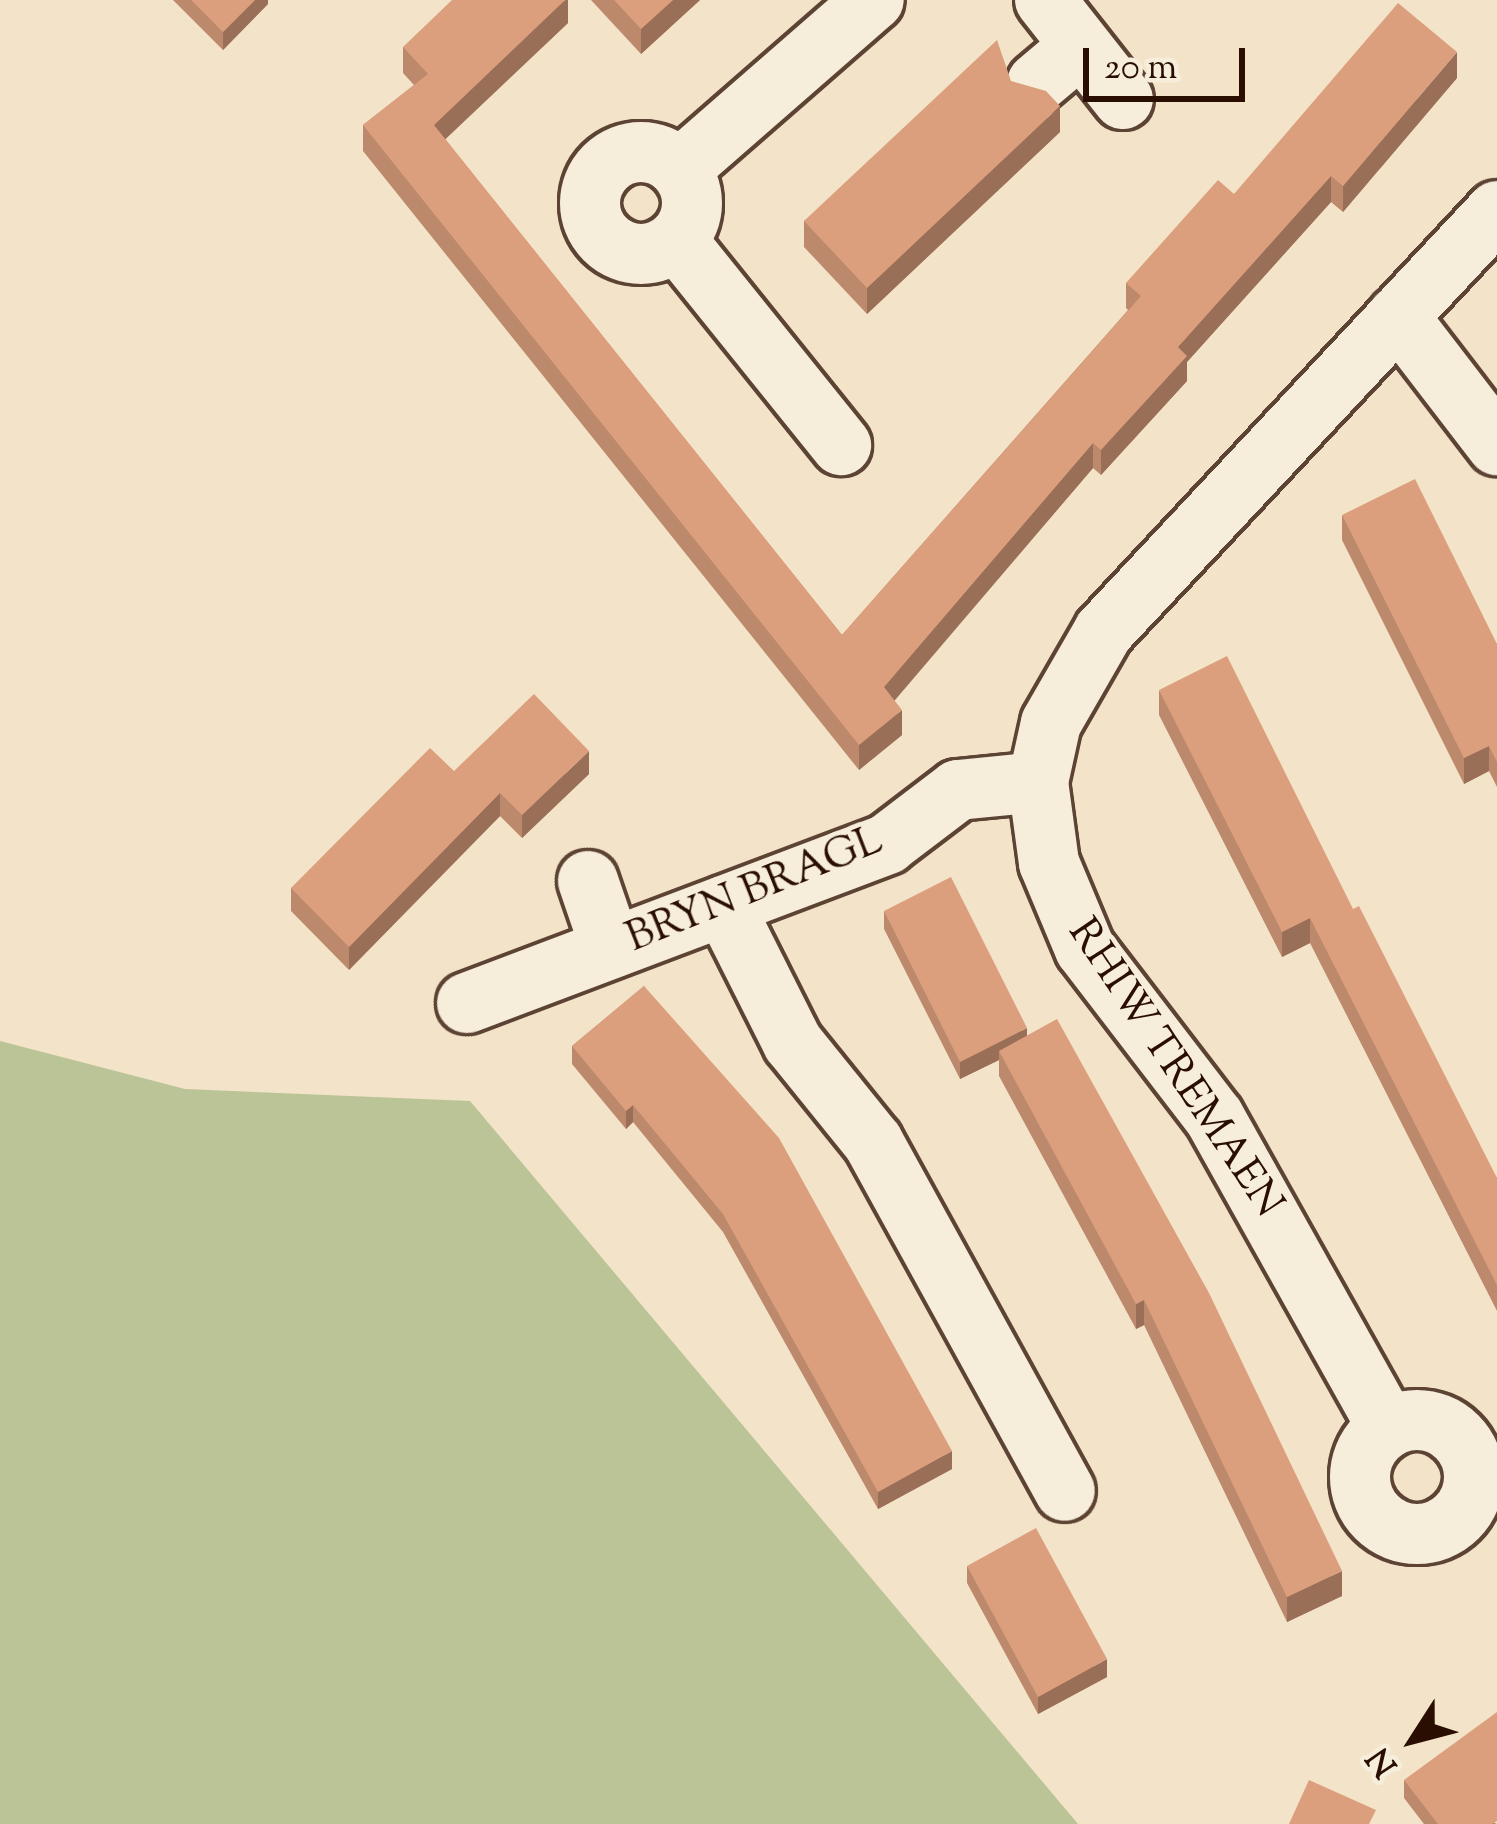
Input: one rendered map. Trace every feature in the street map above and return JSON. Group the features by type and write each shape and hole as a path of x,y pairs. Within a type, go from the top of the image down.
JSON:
{"street":[{"path":"680,170 874,0"},
{"path":"1045,0 1059,65 1123,99"},
{"path":"656,153 680,170 693,208 677,241 644,255 610,244 591,214 590,196 620,155 656,153"},
{"name":"RHIW TREMAEN","path":"1388,1427 1214,1117 1084,950 1049,863 1038,782 1051,723 1104,631 1497,211"},
{"path":"677,241 841,445"},
{"path":"1398,316 1497,445"},
{"name":"BRYN BRAGL","path":"467,1003 887,844 958,790 1038,782"},
{"path":"588,881 611,948"},
{"path":"724,906 793,1043 873,1142 1065,1491"}],"green space":[{"path":"0,1041 185,1089 470,1101 1078,1824 0,1824"}],"building":[{"path":"191,0 255,0 223,32"},
{"path":"452,0 565,0 434,125 842,635 1141,296 1126,283 1218,180 1234,194 1398,3 1457,52 1343,186 1331,176 1178,347 1187,356 1101,450 1093,443 884,687 902,710 859,745 363,125 428,74 403,47"},
{"path":"614,0 673,0 641,29"},
{"path":"997,40 1011,81 1046,91 1060,106 867,288 804,221"},
{"path":"1415,479 1497,644 1497,762 1489,746 1464,758 1342,515"},
{"path":"1227,656 1353,909 1359,906 1497,1178 1497,1285 1310,918 1282,932 1159,690"},
{"path":"534,694 589,751 522,815 500,793 349,947 291,888 430,748 454,771"},
{"path":"951,877 1027,1028 960,1062 884,911"},
{"path":"644,986 779,1138 952,1451 878,1492 723,1214 633,1105 626,1111 572,1046"},
{"path":"1057,1019 1209,1293 1342,1571 1287,1597 1144,1300 1136,1304 999,1051"},
{"path":"1036,1528 1107,1659 1038,1697 967,1566"},
{"path":"1497,1712 1497,1821 1438,1824 1404,1780"},
{"path":"1309,1780 1376,1810 1369,1824 1289,1824"}]}
